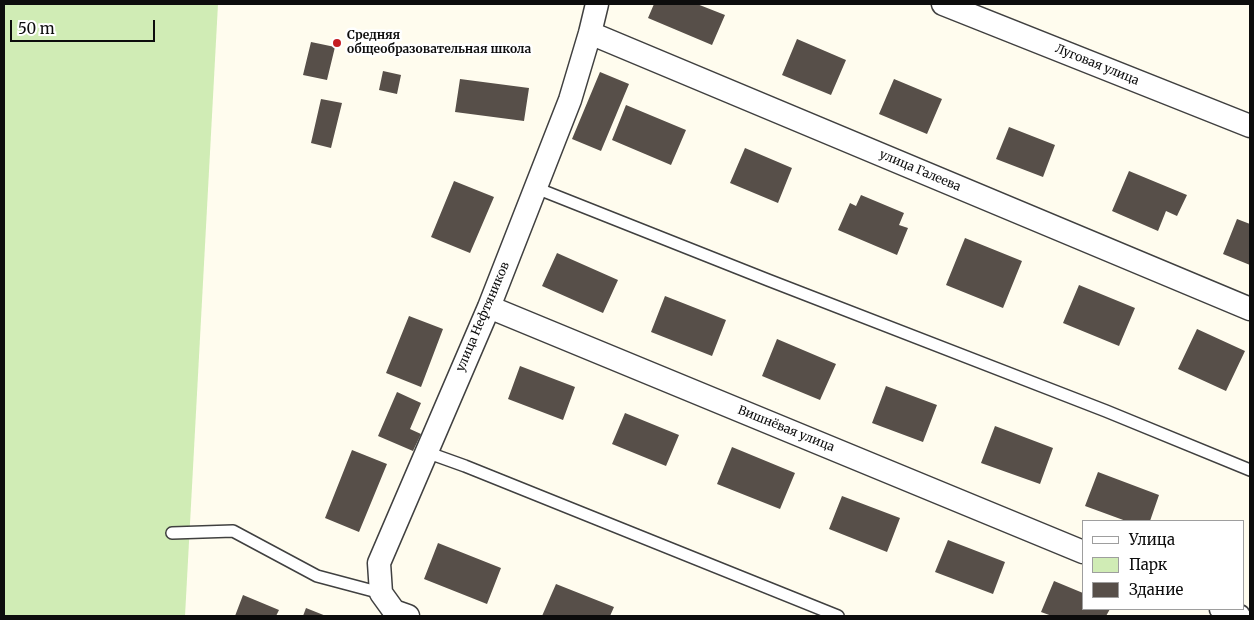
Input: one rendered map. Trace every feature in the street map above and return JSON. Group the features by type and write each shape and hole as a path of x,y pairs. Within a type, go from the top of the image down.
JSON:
{"street":[{"name":"улица Нефтяников","path":"381,593 379,563 489,307 536,188 570,100 597,4"},
{"name":"Луговая улица","path":"943,4 1250,126"},
{"name":"улица Галеева","path":"590,33 1250,309"},
{"name":"Вишнёвая улица","path":"489,307 1082,552"},
{"path":"381,593 394,611 408,616"},
{"path":"1224,610 1239,616"}],"lane":[{"path":"536,188 1106,411 1250,470"},
{"path":"426,452 838,616"},
{"path":"172,533 233,531 317,576 381,593"}],"green space":[{"path":"4,4 218,4 185,616 4,616"}],"building":[{"path":"654,4 697,4 725,15 712,45 648,18"},
{"path":"797,39 846,60 831,95 782,75"},
{"path":"311,42 335,47 327,80 303,75"},
{"path":"383,71 401,75 397,94 379,90"},
{"path":"600,72 629,84 601,151 572,139"},
{"path":"460,79 529,88 524,121 455,112"},
{"path":"894,79 942,99 927,134 879,114"},
{"path":"321,99 342,103 331,148 311,143"},
{"path":"626,105 686,130 671,165 612,140"},
{"path":"1009,127 1055,145 1043,177 996,159"},
{"path":"745,148 792,168 778,203 730,183"},
{"path":"1129,171 1187,195 1177,216 1166,211 1158,231 1112,211"},
{"path":"454,181 494,197 470,253 431,237"},
{"path":"861,195 904,213 899,225 908,228 897,255 838,230 850,203 856,206"},
{"path":"1237,219 1250,224 1250,265 1223,254"},
{"path":"965,238 1022,261 1003,308 946,285"},
{"path":"557,253 618,280 603,313 542,286"},
{"path":"1079,285 1135,308 1119,346 1063,323"},
{"path":"665,296 726,320 712,356 651,332"},
{"path":"409,316 443,329 421,387 386,373"},
{"path":"1197,329 1245,351 1226,391 1178,369"},
{"path":"777,339 836,364 820,400 762,376"},
{"path":"520,366 575,387 563,420 508,399"},
{"path":"886,386 937,405 923,442 872,423"},
{"path":"397,392 421,403 410,429 421,434 413,451 378,436"},
{"path":"625,413 679,435 666,466 612,444"},
{"path":"995,426 1053,448 1040,484 981,463"},
{"path":"732,447 795,473 780,509 717,484"},
{"path":"352,450 387,464 359,532 325,518"},
{"path":"1098,472 1159,495 1150,520 1123,520 1085,506"},
{"path":"842,496 900,518 887,552 829,529"},
{"path":"948,540 1005,562 993,594 935,572"},
{"path":"438,543 501,568 487,604 424,579"},
{"path":"1054,581 1082,593 1082,610 1109,610 1106,616 1052,616 1041,612"},
{"path":"556,584 614,607 610,616 542,616"},
{"path":"243,595 279,610 276,616 235,616"},
{"path":"306,608 326,616 303,616"}],"place":[{"name":"Cредняя общеобразовательная школа","path":"337,43"}]}
